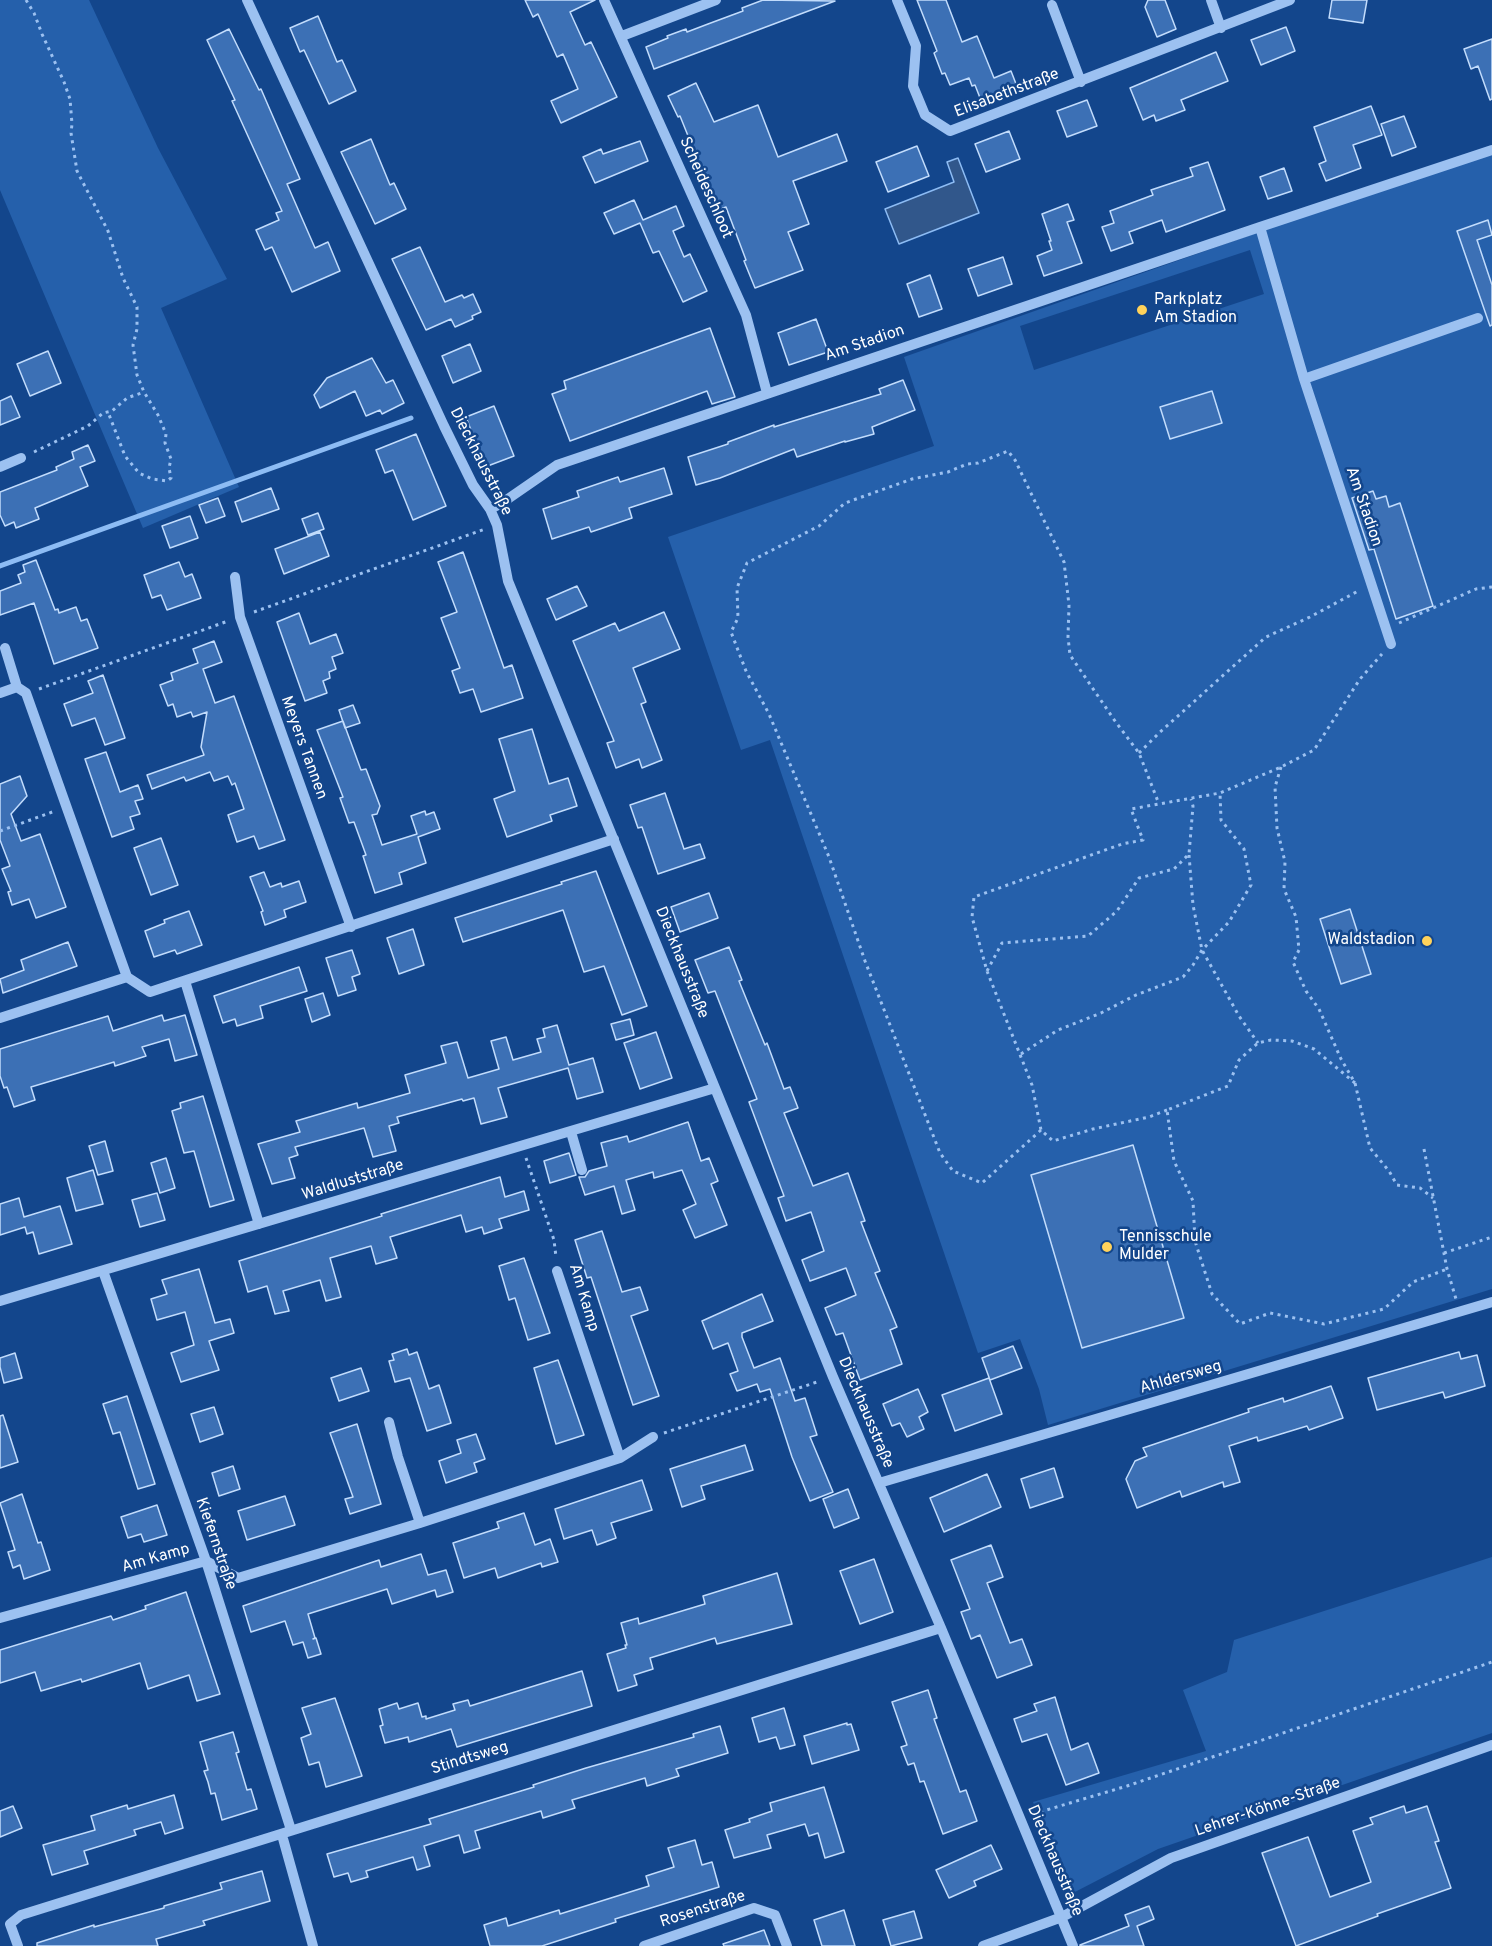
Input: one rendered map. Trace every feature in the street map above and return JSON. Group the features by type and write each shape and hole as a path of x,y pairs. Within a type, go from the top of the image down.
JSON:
{"street":[{"name":"Dieckhausstraße","path":"247,0 449,436 473,485 490,509 497,525 508,581 833,1377 941,1628 1073,1946"},
{"name":"Scheideschloot","path":"604,0 746,315 767,393"},
{"path":"622,36 716,0"},
{"name":"Elisabethstraße","path":"897,0 916,46 914,86 925,115 950,131 1290,0"},
{"path":"1211,0 1221,28"},
{"name":"Elisabethstraße","path":"1052,5 1081,82"},
{"name":"Am Stadion","path":"490,509 557,465 1492,150"},
{"name":"Am Stadion","path":"1260,227 1304,379 1373,583 1391,644"},
{"path":"1304,379 1478,318"},
{"path":"0,467 21,458"},
{"name":"Meyers Tannen","path":"236,577 240,617 351,927"},
{"path":"5,648 67,807 127,977 150,992 614,839"},
{"path":"0,693 22,690"},
{"path":"0,1018 127,977"},
{"path":"185,981 259,1224"},
{"name":"Waldluststraße","path":"0,1301 715,1088"},
{"path":"571,1132 582,1170"},
{"name":"Kiefernstraße","path":"103,1271 206,1561 287,1833"},
{"name":"Am Kamp","path":"556,1271 620,1458"},
{"name":"Ahldersweg","path":"879,1483 1492,1302"},
{"path":"388,1422 420,1523"},
{"name":"Am Kamp","path":"0,1618 206,1561 238,1578 420,1523 620,1458 653,1437"},
{"name":"Stindtsweg","path":"18,1946 10,1924 21,1915 941,1628"},
{"name":"Lehrer-Köhne-Straße","path":"1062,1917 1172,1858 1492,1745"},
{"path":"287,1833 313,1946"},
{"name":"Rosenstraße","path":"644,1946 754,1908 775,1915 787,1946"},
{"path":"983,1946 1062,1917"}],"path":[{"path":"26,0 34,13 70,99 71,133 77,171 108,231 123,278 137,307 137,329 133,345 137,375 166,434 165,442 171,459 169,468 171,478 166,481 152,479 139,473 125,456 108,412"},
{"path":"21,458 88,426 103,413 112,411 127,398 144,392"},
{"path":"1041,1130 982,1183 953,1171 940,1153 865,961 829,857 769,714 746,671 731,632 738,618 737,588 747,563 819,526 845,503 912,479 948,472 1008,451 1015,460 1064,562 1071,655 1139,753 1159,804"},
{"path":"22,690 240,617 497,525"},
{"path":"1139,753 1266,638 1373,583"},
{"path":"1387,629 1476,589 1492,587"},
{"path":"1355,1083 1314,1049 1292,1041 1271,1040 1258,1043 1239,1060 1228,1086 1149,1117 1053,1141 1041,1130 1032,1085 987,971 972,917 974,897 1122,844 1143,840 1131,808 1220,793 1314,750 1360,679 1391,644"},
{"path":"1281,767 1275,787 1277,828 1285,862 1284,889 1296,917 1299,950 1293,962 1355,1083 1370,1148 1397,1185 1420,1188 1433,1198"},
{"path":"1021,1054 1058,1029 1183,977 1202,950 1229,922 1251,885 1244,849 1221,820 1220,793"},
{"path":"1191,799 1193,806 1189,854 1193,905 1202,950 1239,1016 1258,1043"},
{"path":"0,831 67,807"},
{"path":"987,971 1002,943 1088,936 1117,911 1139,878 1174,869 1189,854"},
{"path":"1167,1110 1174,1161 1193,1201 1195,1241 1212,1294 1240,1324 1270,1313 1324,1324 1384,1308 1413,1282 1447,1269"},
{"name":"Am Kamp","path":"522,1146 554,1240 556,1271"},
{"path":"1424,1149 1447,1269 1459,1312"},
{"path":"1444,1253 1492,1237"},
{"path":"653,1437 833,1377"},
{"path":"1020,1817 1127,1786 1492,1662"}],"shaded area":[{"path":"0,0 89,0 158,148 227,279 161,308 239,487 143,528 0,190"},
{"path":"1492,150 1492,1289 1048,1425 1039,1389 1020,1339 978,1353 770,740 741,750 668,537 934,446 904,357","holes":["1250,250 1264,294 1034,370 1020,326"]},
{"path":"958,158 979,213 899,244 885,209 954,182 947,162"},
{"path":"1492,1557 1492,1733 1158,1849 1071,1894 1033,1802 1206,1751 1183,1690 1227,1672 1234,1640"}],"building":[{"path":"525,0 595,0 570,12 585,45 591,42 617,97 561,123 551,101 578,89 563,54 557,57 538,14 533,17"},
{"path":"763,0 835,1 654,69 646,47 668,38 667,36 686,29 687,32 743,11 742,8"},
{"path":"917,0 946,0 962,42 977,36 994,78 1011,71 1018,89 982,103 975,85 972,86 969,78 950,85 945,73 942,74 934,53 937,51"},
{"path":"1148,0 1165,0 1176,29 1157,37 1145,7"},
{"path":"1332,0 1367,0 1363,23 1329,18"},
{"path":"318,16 337,62 342,60 356,91 329,104 304,50 300,52 290,28"},
{"path":"1286,27 1295,51 1261,65 1251,40"},
{"path":"229,29 259,90 261,89 300,179 287,184 315,248 328,242 340,271 292,292 272,247 265,250 256,230 279,220 276,213 282,211 207,40"},
{"path":"1492,39 1492,99 1490,100 1478,66 1471,69 1464,49"},
{"path":"1216,52 1228,81 1181,100 1185,110 1156,121 1154,115 1143,120 1130,88"},
{"path":"696,83 714,122 758,105 778,157 837,134 847,161 793,181 809,224 788,232 803,270 755,288 726,207 718,210 680,116 678,117 668,96"},
{"path":"1087,100 1097,126 1067,137 1057,111"},
{"path":"1371,106 1382,135 1353,145 1361,168 1326,181 1319,164 1326,161 1314,127"},
{"path":"1404,116 1416,147 1392,156 1381,124"},
{"path":"1009,131 1020,159 986,172 975,144"},
{"path":"371,139 390,185 394,183 406,209 375,224 341,152"},
{"path":"640,141 648,161 595,183 583,157 601,149 603,154"},
{"path":"917,146 929,176 888,192 876,162"},
{"path":"1208,162 1225,210 1166,232 1162,220 1129,232 1133,243 1111,251 1102,227 1114,223 1110,211 1153,195 1151,190 1193,176 1190,168"},
{"path":"1284,168 1292,191 1268,199 1260,177"},
{"path":"634,200 643,220 676,206 684,226 673,231 684,257 690,254 707,291 683,302 659,251 653,253 640,223 614,234 604,213"},
{"path":"1068,204 1074,220 1067,222 1082,263 1044,276 1037,256 1052,250 1042,214"},
{"path":"1488,220 1492,235 1477,240 1492,285 1492,325 1490,326 1457,231"},
{"path":"420,247 445,302 462,295 464,298 473,294 481,312 472,316 473,319 455,327 451,319 426,330 392,259"},
{"path":"1003,257 1012,284 978,296 968,269"},
{"path":"930,275 942,309 919,317 907,284"},
{"path":"816,319 828,352 789,365 778,333"},
{"path":"710,328 735,397 712,404 707,391 570,441 552,394 566,389 564,381"},
{"path":"470,344 481,371 453,383 442,356"},
{"path":"48,351 61,383 30,396 17,364"},
{"path":"372,358 386,383 393,380 404,403 382,414 380,410 366,416 355,391 320,408 314,395 327,378"},
{"path":"903,380 915,410 872,427 874,434 797,457 794,449 696,485 688,457 774,425 774,427 881,394 879,389"},
{"path":"1212,391 1222,423 1170,439 1160,407"},
{"path":"11,396 20,417 0,425 0,401"},
{"path":"494,406 514,456 485,467 466,417"},
{"path":"416,434 446,506 413,520 393,470 385,473 376,450"},
{"path":"88,445 95,461 80,467 88,486 35,508 39,519 16,528 14,522 5,526 0,515 0,492 57,470 56,467 74,459 72,452"},
{"path":"664,468 672,494 629,508 632,518 591,532 589,527 552,539 543,509 579,497 577,491 618,477 620,482"},
{"path":"271,488 279,509 242,522 235,502"},
{"path":"1373,491 1376,499 1386,496 1389,507 1400,503 1433,606 1396,619 1374,549 1369,550 1352,498"},
{"path":"218,498 225,516 206,523 199,505"},
{"path":"318,513 324,529 308,535 302,519"},
{"path":"190,516 198,538 170,548 162,526"},
{"path":"320,532 329,556 284,574 275,549"},
{"path":"463,552 504,668 512,665 523,698 481,712 473,689 460,693 452,671 460,668 441,618 457,612 438,562"},
{"path":"36,560 55,610 58,609 59,613 76,607 81,621 87,619 98,648 54,664 34,603 0,615 0,591 21,583 18,575 25,572 23,565"},
{"path":"179,562 185,577 192,574 201,598 167,610 161,595 152,598 144,575"},
{"path":"577,586 587,606 556,620 547,599"},
{"path":"664,612 680,649 633,668 646,702 641,704 662,760 642,768 639,759 616,768 607,743 614,741 573,641 615,623 619,631"},
{"path":"299,613 310,644 336,634 343,653 332,657 336,669 329,672 330,678 323,681 327,693 305,701 277,622"},
{"path":"214,641 222,662 203,669 215,703 234,696 285,840 259,849 254,836 237,842 228,815 244,809 235,783 232,785 228,776 214,781 210,772 186,781 184,777 152,789 147,775 204,755 201,747 207,712 193,717 191,712 177,717 173,704 168,706 160,685 173,680 171,673 198,663 193,649"},
{"path":"103,675 125,738 105,745 95,718 72,726 64,704 93,693 88,681"},
{"path":"353,705 360,723 345,728 339,710"},
{"path":"343,721 361,770 366,769 380,806 377,814 372,815 382,845 417,834 411,816 425,811 426,815 434,812 440,829 418,837 426,863 399,873 402,884 375,893 363,856 366,855 354,822 349,823 340,798 343,797 317,730"},
{"path":"532,729 549,784 568,778 577,806 550,815 552,821 507,837 494,799 515,791 499,739"},
{"path":"106,752 120,792 138,785 143,799 135,801 140,814 130,817 134,829 112,837 85,759"},
{"path":"20,776 27,796 11,814 21,841 40,834 66,907 36,918 29,899 12,905 8,892 11,891 2,869 10,866 0,840 0,784"},
{"path":"665,793 684,849 700,844 705,858 658,874 642,827 638,828 630,805"},
{"path":"161,838 178,885 151,895 134,848"},
{"path":"596,871 647,1006 622,1015 604,966 584,972 563,910 463,942 455,918"},
{"path":"264,872 270,887 281,883 282,887 299,881 306,902 284,910 286,917 265,925 261,912 263,911 250,877"},
{"path":"709,893 718,918 680,932 671,907"},
{"path":"1350,909 1371,974 1341,984 1320,919"},
{"path":"189,911 202,945 177,954 175,950 154,957 145,931 165,923 164,920"},
{"path":"413,929 424,965 399,974 387,938"},
{"path":"68,942 77,966 3,993 0,979 24,970 21,960"},
{"path":"729,947 742,980 739,981 765,1045 767,1043 784,1089 790,1087 798,1108 784,1113 813,1186 848,1173 865,1221 861,1222 880,1271 875,1273 897,1327 890,1330 902,1364 860,1380 843,1333 836,1335 825,1308 856,1295 846,1268 810,1281 802,1260 824,1251 811,1212 786,1221 778,1198 784,1196 749,1102 757,1099 715,991 708,993 695,960"},
{"path":"352,950 360,974 352,977 356,990 338,996 326,958"},
{"path":"299,967 307,991 260,1006 263,1018 237,1026 235,1019 223,1023 214,996"},
{"path":"323,993 330,1015 312,1022 305,999"},
{"path":"162,1015 164,1021 185,1015 197,1055 175,1061 169,1039 142,1047 146,1056 115,1066 114,1062 31,1087 35,1100 14,1107 7,1087 4,1088 0,1076 0,1049 108,1016 113,1031"},
{"path":"630,1019 634,1035 616,1040 611,1024"},
{"path":"557,1025 569,1065 593,1058 603,1092 577,1099 568,1068 498,1088 507,1117 481,1124 474,1098 463,1101 462,1099 397,1117 399,1123 389,1126 396,1151 373,1157 364,1128 295,1147 298,1155 289,1158 295,1178 272,1184 258,1144 300,1132 296,1121 357,1103 358,1108 410,1093 405,1075 446,1063 441,1046 457,1042 468,1078 499,1069 491,1041 506,1037 513,1060 541,1052 537,1039 545,1037 543,1029"},
{"path":"656,1032 672,1078 640,1089 624,1043"},
{"path":"203,1096 234,1200 210,1207 194,1151 184,1153 172,1111 181,1108 180,1103"},
{"path":"688,1122 701,1161 709,1158 718,1181 711,1184 727,1225 695,1238 683,1210 696,1204 682,1170 654,1178 653,1172 626,1180 635,1210 622,1214 614,1186 585,1195 579,1177 585,1177 589,1171 607,1166 601,1143 627,1136 629,1142"},
{"path":"105,1141 113,1171 98,1175 89,1146"},
{"name":"Tennisschule Mulder","path":"1133,1145 1184,1318 1082,1348 1031,1175"},
{"path":"569,1153 576,1175 550,1183 544,1161"},
{"path":"166,1158 175,1188 160,1193 151,1163"},
{"path":"93,1170 103,1204 76,1211 67,1178"},
{"path":"500,1177 505,1197 524,1191 529,1210 499,1219 502,1228 484,1234 482,1227 466,1232 461,1215 390,1237 397,1258 376,1264 371,1246 330,1258 341,1297 326,1301 320,1280 283,1291 289,1311 275,1314 267,1286 248,1292 239,1261"},
{"path":"157,1193 165,1220 140,1227 132,1200"},
{"path":"19,1198 24,1217 60,1206 72,1244 39,1254 33,1232 27,1234 25,1227 0,1235 0,1204"},
{"path":"602,1231 622,1292 640,1287 648,1310 631,1316 659,1396 633,1405 591,1277 587,1278 575,1240"},
{"path":"524,1258 550,1333 528,1340 515,1298 509,1300 499,1266"},
{"path":"199,1269 215,1323 230,1319 234,1333 209,1341 219,1370 181,1382 171,1353 194,1345 185,1312 157,1320 151,1299 167,1294 162,1280"},
{"path":"762,1294 773,1321 742,1333 742,1337 754,1368 780,1358 795,1401 805,1398 817,1435 810,1437 833,1492 810,1501 792,1457 770,1389 760,1392 757,1384 737,1391 730,1374 738,1371 728,1343 713,1349 702,1321"},
{"path":"1013,1346 1022,1368 990,1380 982,1358"},
{"path":"407,1349 409,1355 417,1352 429,1389 439,1385 451,1423 427,1431 410,1378 395,1382 389,1361 394,1360 392,1354"},
{"path":"1459,1352 1461,1359 1477,1355 1485,1386 1445,1398 1443,1392 1377,1410 1368,1378"},
{"path":"15,1353 22,1378 4,1383 0,1358"},
{"path":"558,1360 584,1435 556,1444 534,1368"},
{"path":"361,1368 369,1391 339,1401 331,1378"},
{"path":"989,1378 1002,1414 955,1431 942,1395"},
{"path":"1331,1386 1343,1418 1309,1430 1307,1426 1258,1441 1257,1437 1229,1446 1240,1482 1224,1487 1223,1482 1182,1497 1180,1491 1137,1508 1126,1479 1135,1461 1147,1456 1143,1448 1249,1412 1248,1409 1283,1398 1284,1402"},
{"path":"918,1389 928,1412 919,1417 924,1429 907,1437 900,1423 892,1426 883,1404"},
{"path":"127,1396 155,1484 138,1489 120,1432 113,1434 103,1404"},
{"path":"214,1407 223,1434 200,1442 191,1414"},
{"path":"3,1415 18,1462 0,1468 0,1416"},
{"path":"357,1424 381,1504 350,1514 345,1499 353,1497 330,1433"},
{"path":"476,1434 485,1459 474,1463 477,1472 446,1483 439,1461 461,1453 457,1440"},
{"path":"745,1445 753,1470 701,1486 705,1499 682,1507 670,1469"},
{"path":"233,1466 240,1489 219,1496 212,1473"},
{"path":"1054,1468 1063,1497 1030,1508 1021,1479"},
{"path":"987,1474 1001,1507 944,1532 930,1498"},
{"path":"642,1480 652,1510 611,1523 616,1538 597,1545 592,1530 564,1539 555,1509"},
{"path":"848,1489 859,1518 834,1528 823,1499"},
{"path":"22,1494 38,1543 41,1542 50,1570 24,1579 20,1565 13,1568 8,1552 15,1550 0,1503"},
{"path":"285,1496 295,1525 247,1540 238,1511"},
{"path":"157,1505 167,1535 144,1542 141,1534 128,1538 121,1517"},
{"path":"524,1513 535,1545 550,1539 558,1562 542,1567 541,1563 498,1578 495,1568 464,1578 453,1543 499,1528 497,1522"},
{"path":"991,1545 1003,1577 987,1583 1010,1643 1022,1639 1032,1665 997,1678 980,1635 971,1639 961,1612 970,1609 951,1560"},
{"path":"421,1554 428,1575 446,1570 453,1592 437,1597 435,1590 392,1604 387,1589 308,1614 315,1638 313,1639 316,1638 321,1654 308,1658 303,1642 293,1645 285,1621 251,1632 243,1606 379,1560 381,1567"},
{"path":"874,1559 893,1612 860,1624 840,1571"},
{"path":"777,1573 792,1624 717,1644 715,1638 650,1658 653,1669 634,1675 637,1685 618,1691 607,1654 626,1648 621,1623 638,1618 639,1624 705,1604 703,1596"},
{"path":"186,1592 220,1694 197,1701 189,1675 148,1689 140,1663 82,1682 81,1679 41,1691 35,1672 0,1683 0,1650 111,1616 113,1620"},
{"path":"582,1671 592,1706 457,1747 451,1729 409,1742 408,1737 385,1743 380,1726 383,1725 379,1709 397,1703 399,1709 418,1703 422,1717 426,1716 426,1719 455,1710 453,1704 468,1700 470,1706"},
{"path":"928,1690 937,1718 934,1719 960,1792 966,1790 977,1821 943,1834 924,1781 920,1782 914,1763 908,1765 901,1747 907,1745 892,1702"},
{"path":"1055,1697 1071,1750 1088,1743 1099,1773 1066,1785 1047,1734 1022,1742 1014,1719 1037,1711 1034,1704"},
{"path":"335,1698 362,1776 326,1787 319,1762 309,1765 301,1738 311,1734 302,1708"},
{"path":"784,1708 795,1745 780,1749 776,1737 759,1742 752,1718"},
{"path":"847,1723 847,1725 851,1724 859,1750 812,1764 804,1736"},
{"path":"720,1726 728,1753 676,1769 679,1776 647,1786 645,1778 572,1800 575,1808 543,1818 541,1811 475,1831 480,1848 464,1853 459,1835 424,1846 430,1866 417,1870 413,1857 366,1871 368,1877 351,1882 348,1873 334,1877 327,1854 431,1824 429,1819 534,1787 533,1785 586,1768 694,1737 693,1734"},
{"path":"233,1732 239,1752 236,1753 247,1790 251,1789 257,1809 222,1820 215,1793 211,1794 204,1771 208,1770 200,1742"},
{"path":"824,1787 844,1852 825,1858 818,1833 809,1836 805,1824 767,1835 771,1848 734,1858 725,1830 750,1822 749,1819 772,1811 770,1803"},
{"path":"174,1795 183,1828 165,1834 161,1822 134,1830 136,1835 84,1851 88,1864 52,1875 43,1845 95,1830 91,1816 127,1805 128,1809"},
{"path":"13,1806 22,1828 0,1837 0,1811"},
{"path":"1404,1806 1406,1813 1427,1806 1439,1841 1435,1842 1451,1888 1296,1946 1262,1853 1308,1837 1330,1897 1371,1882 1353,1831 1373,1824 1370,1818"},
{"path":"695,1840 702,1865 712,1862 719,1887 615,1919 616,1922 542,1946 490,1946 484,1925 506,1918 508,1926 559,1910 560,1914 649,1886 646,1876 674,1867 668,1848"},
{"path":"991,1845 1002,1869 974,1881 976,1886 949,1898 936,1870"},
{"path":"262,1871 270,1901 203,1921 205,1925 156,1939 158,1946 37,1946 37,1943 94,1925 94,1927 164,1908 164,1906 222,1889 220,1883"},
{"path":"1149,1906 1154,1919 1137,1926 1144,1946 1080,1946 1129,1926 1125,1915"},
{"path":"844,1910 855,1946 822,1946 814,1920"},
{"path":"914,1911 922,1938 891,1946 883,1920"},
{"path":"764,1930 770,1946 724,1946 723,1944"}],"waterway":[{"path":"0,566 411,418"}],"place":[{"name":"Parkplatz Am Stadion","path":"1142,310"},
{"name":"Waldstadion","path":"1427,941"},
{"name":"Tennisschule Mulder","path":"1107,1247"}]}
